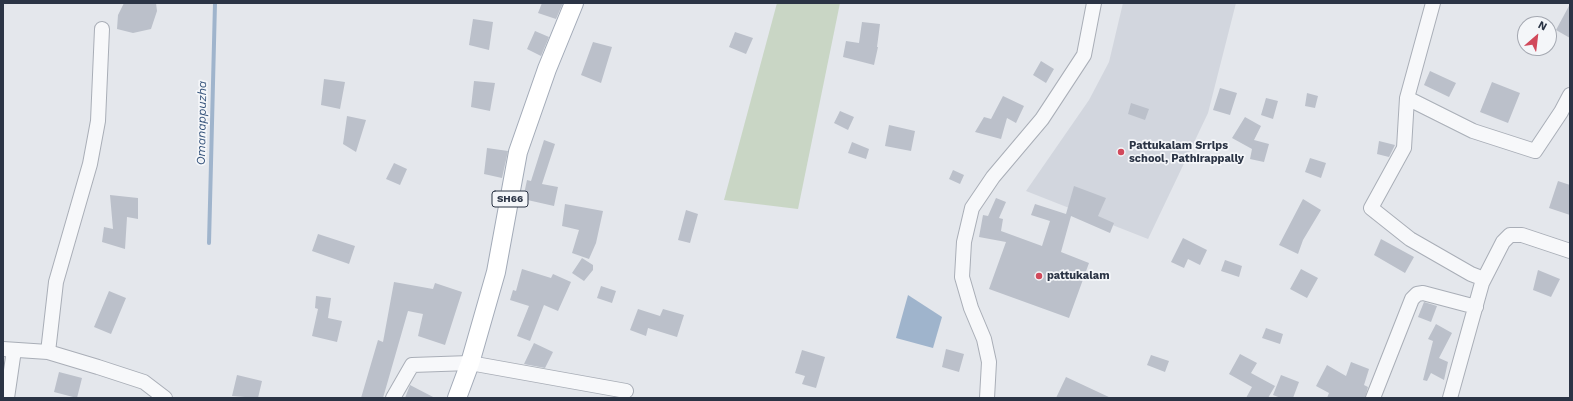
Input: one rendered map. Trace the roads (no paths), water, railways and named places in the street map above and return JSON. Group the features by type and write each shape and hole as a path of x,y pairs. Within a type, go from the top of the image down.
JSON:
{"main road":[{"name":"SH66","path":"457,398 470,363 496,272 518,152 547,69 574,3"}],"street":[{"path":"986,398 989,362 984,339 971,308 962,277 964,242 972,208 993,177 1042,119 1084,54 1094,3"},
{"path":"1433,3 1406,98 1404,148 1371,208 1410,239 1471,274 1484,279"},
{"path":"48,352 56,282 90,164 98,121 102,29"},
{"path":"1406,98 1473,131 1535,151 1561,112 1570,95"},
{"path":"1450,398 1484,279 1503,242 1510,235 1522,235 1570,251"},
{"path":"1373,398 1410,306 1417,294 1423,293 1476,307"},
{"path":"7,398 8,350 48,352 144,382 165,398"},
{"path":"393,398 412,365 470,363 626,391"}],"water":[{"path":"908,295 942,317 933,348 896,338"}],"waterway":[{"name":"Omanappuzha","path":"209,243 215,3"}],"place":[{"name":"Pattukalam Srrlps school, Pathirappally","path":"1121,152"},
{"name":"pattukalam","path":"1039,276"}]}
